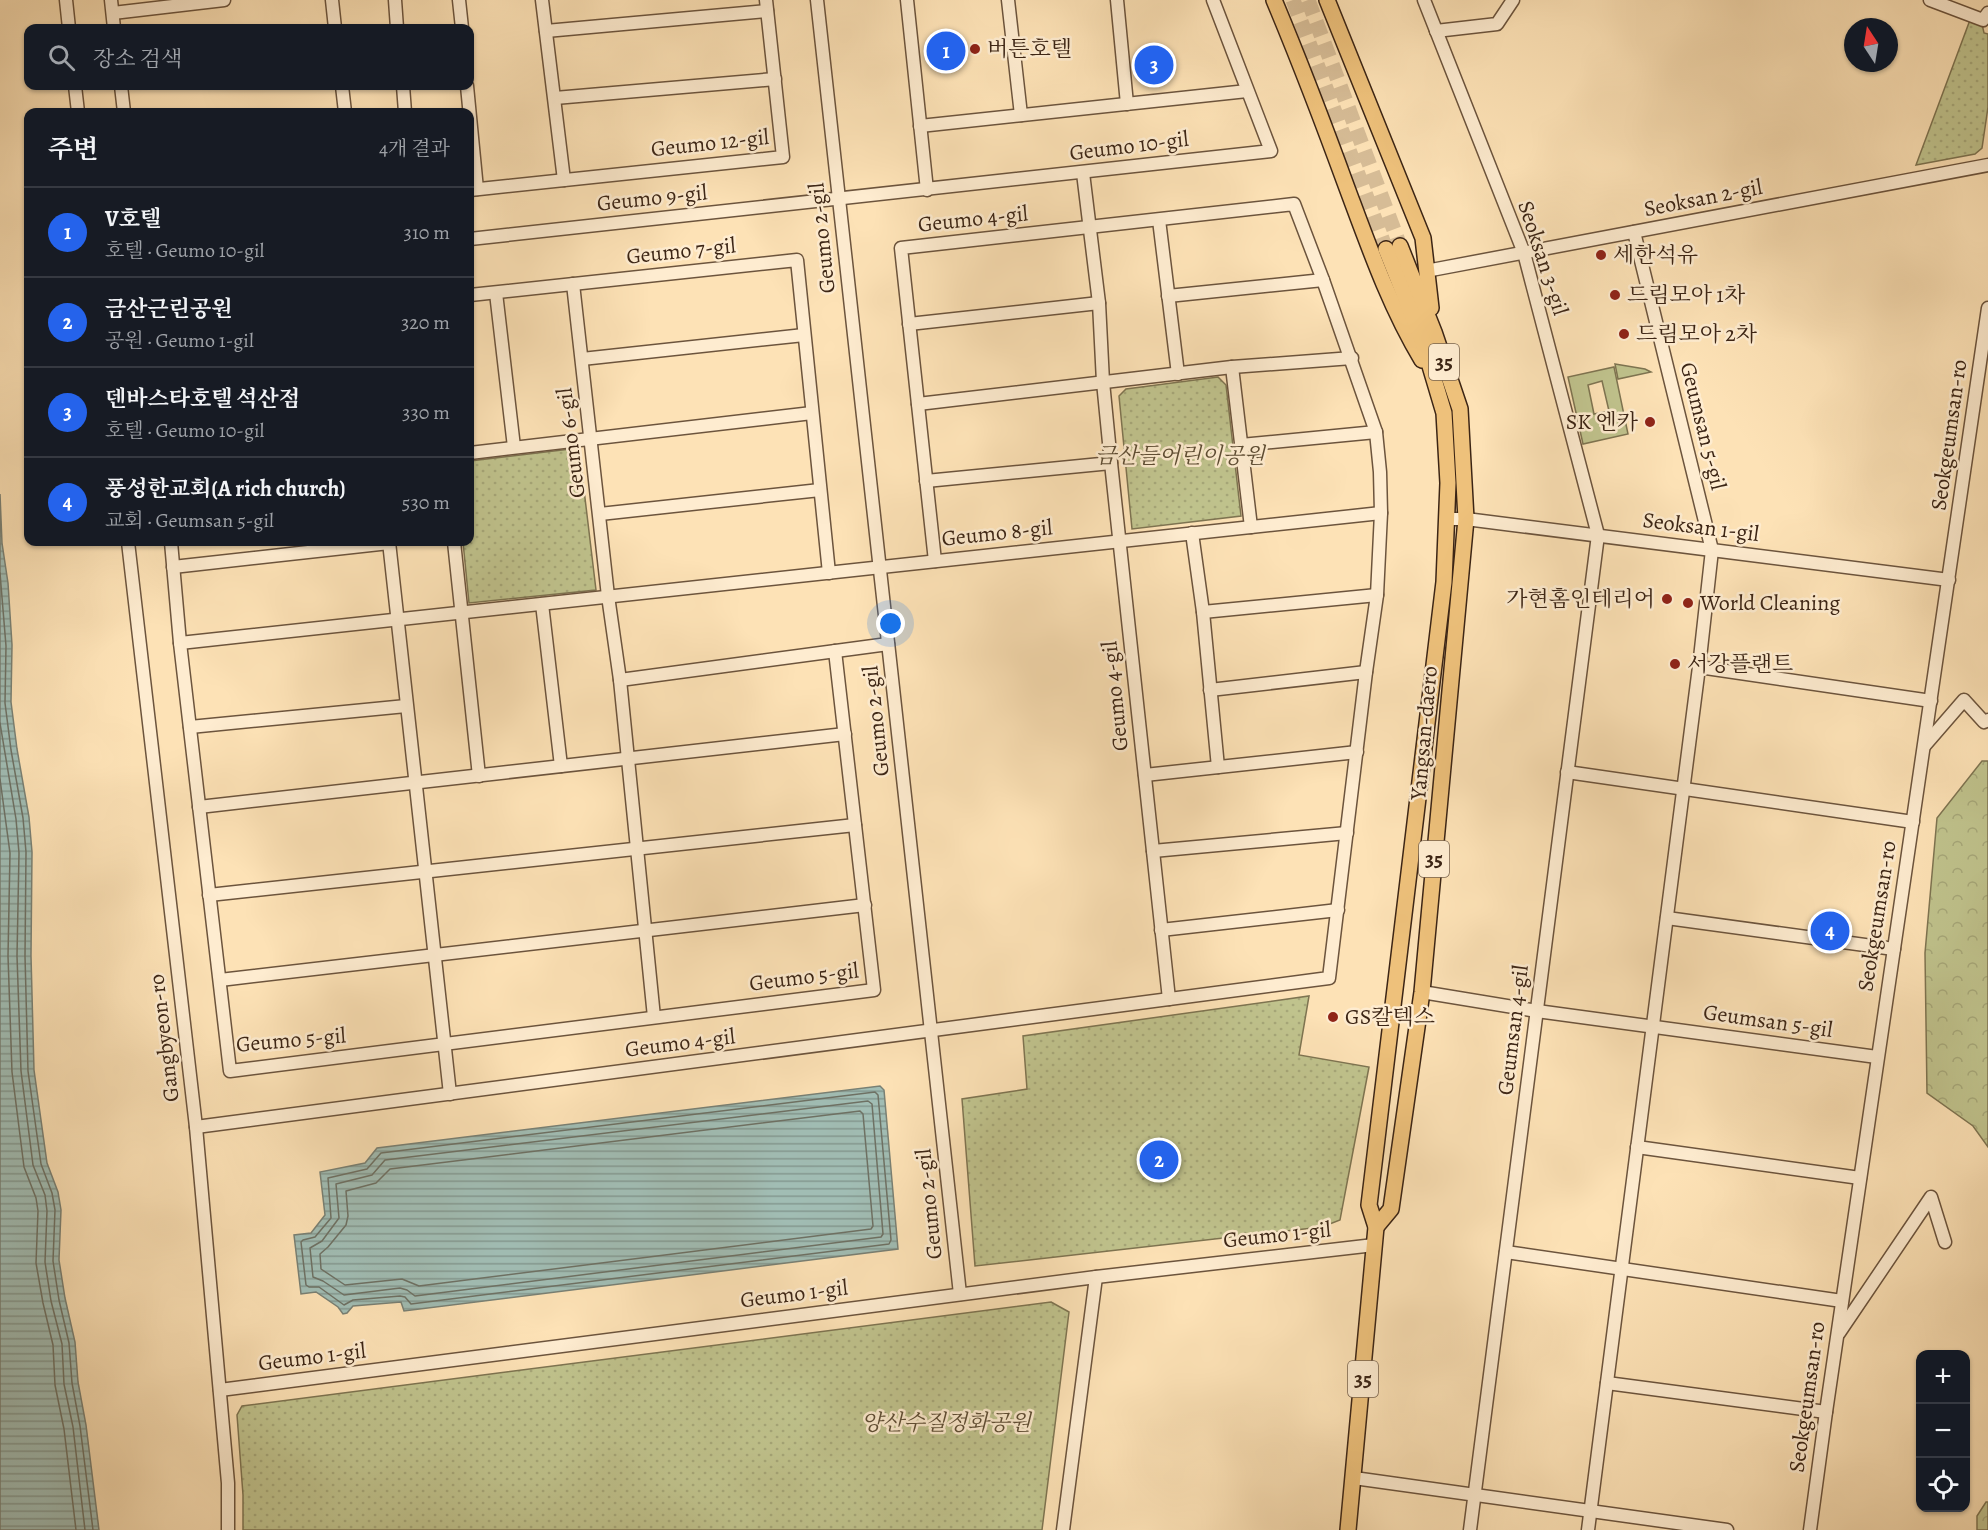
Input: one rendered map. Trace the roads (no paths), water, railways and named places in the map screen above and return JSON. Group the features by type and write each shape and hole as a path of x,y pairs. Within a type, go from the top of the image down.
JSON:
{"main road":[{"path":"1275,0 1304,70 1374,261 1411,342 1434,379"},
{"path":"1327,0 1423,238 1434,332"},
{"name":"Yangsan-daero","path":"1348,1530 1376,1227 1369,1205 1444,582 1447,519 1448,483 1444,413 1393,248 1434,332 1460,409 1466,519 1422,992 1391,1209 1376,1227"}],"street":[{"path":"66,0 69,24"},
{"path":"114,24 112,6 224,0"},
{"path":"332,0 335,24"},
{"path":"395,0 397,24"},
{"path":"459,0 462,24"},
{"path":"542,0 564,180"},
{"name":"Geumo 2-gil","path":"817,0 960,1294"},
{"path":"907,0 927,190"},
{"path":"1008,0 1021,115"},
{"name":"Geumo 10-gil","path":"1117,0 1127,104"},
{"name":"Geumo 10-gil","path":"839,199 1271,151 1213,0"},
{"name":"Seoksan 3-gil","path":"1424,0 1524,253 1598,536"},
{"path":"1436,31 1497,24 1513,0"},
{"path":"1930,0 1983,20 1988,13"},
{"name":"Geumo 12-gil","path":"474,189 783,157 767,5 546,31"},
{"path":"555,98 775,80"},
{"path":"75,90 78,108"},
{"path":"121,90 124,108"},
{"path":"342,90 345,108"},
{"path":"403,90 405,108"},
{"name":"Geumo 12-gil","path":"467,90 468,108"},
{"name":"Geumo 10-gil","path":"920,126 1247,91"},
{"name":"Seoksan 2-gil","path":"1426,271 1988,165"},
{"path":"1083,173 1099,303 1103,382 1120,541"},
{"name":"Geumo 9-gil","path":"474,239 839,199"},
{"name":"Geumo 4-gil","path":"196,1127 1329,978 1377,595 1381,513 1376,432 1352,358 1294,204 901,248 935,561"},
{"path":"1159,220 1178,374"},
{"name":"Geumsan 5-gil","path":"1588,1530 1684,790 1712,550 1634,232"},
{"name":"Geumo 7-gil","path":"474,295 797,260 829,573"},
{"path":"1168,296 1323,280"},
{"name":"Geumo 6-gil","path":"573,284 608,596"},
{"path":"496,293 514,447"},
{"path":"909,324 1099,303"},
{"name":"Seokgeumsan-ro","path":"1810,1530 1877,1057 1988,308"},
{"path":"582,359 804,335"},
{"path":"918,404 1232,367 1352,358"},
{"path":"1232,367 1251,527"},
{"path":"474,452 812,413"},
{"path":"1241,445 1376,432"},
{"path":"926,481 1111,463"},
{"path":"600,514 820,490"},
{"name":"Geumo 8-gil","path":"880,567 1381,513"},
{"name":"Seoksan 1-gil","path":"1447,519 1466,519 1949,579"},
{"path":"1192,533 1203,612 1218,767"},
{"name":"Geumsan 4-gil","path":"1470,1530 1598,536"},
{"name":"Geumo 4-gil","path":"1120,541 1169,999"},
{"name":"Gangbyeon-ro","path":"128,546 196,1127 228,1483 228,1530"},
{"path":"171,546 180,643 880,567"},
{"path":"173,567 354,546"},
{"path":"389,546 450,1094"},
{"path":"454,546 479,776"},
{"path":"1203,612 1377,595"},
{"path":"608,596 620,680 654,1017"},
{"path":"542,604 561,766"},
{"name":"Geumo 5-gil","path":"180,643 230,1071 874,990 835,651"},
{"path":"620,680 888,644"},
{"path":"1699,667 1931,701"},
{"path":"1210,690 1366,672"},
{"path":"1924,746 1964,700 1984,722 1988,720"},
{"path":"190,727 406,706"},
{"path":"199,807 845,734"},
{"name":"Geumo 4-gil","path":"1145,775 1357,752"},
{"path":"1567,772 1913,822"},
{"path":"209,895 855,825"},
{"path":"1153,851 1347,833"},
{"path":"219,980 865,905"},
{"path":"1161,930 1338,910"},
{"path":"1667,918 1894,949"},
{"path":"1422,992 1537,1011 1653,1026"},
{"name":"Geumsan 5-gil","path":"1653,1026 1877,1057"},
{"path":"1637,1146 1860,1178"},
{"path":"1837,1336 1931,1197 1945,1242"},
{"name":"Geumo 1-gil","path":"220,1390 960,1294 1374,1245"},
{"path":"1506,1252 1842,1301"},
{"path":"1063,1530 1096,1277"},
{"path":"1607,1383 1826,1412"},
{"path":"1354,1478 1727,1530"}],"water":[{"path":"0,494 2,543 8,583 12,645 11,702 29,817 32,852 31,956 34,1070 47,1163 58,1192 61,1210 59,1260 75,1342 78,1382 86,1425 99,1530 0,1530"},
{"path":"880,1086 884,1090 898,1249 404,1311 401,1302 353,1306 343,1314 338,1307 316,1292 301,1294 294,1235 311,1233 325,1215 320,1172 365,1163 377,1148"}],"tunnel":[{"path":"1293,0 1386,249"},
{"path":"1308,0 1400,246"}],"place":[{"name":"버튼호텔","path":"975,49"},
{"name":"V호텔","path":"946,51"},
{"name":"덴바스타호텔 석산점","path":"1154,65"},
{"name":"세한석유","path":"1601,255"},
{"name":"드림모아 1차","path":"1615,295"},
{"name":"드림모아 2차","path":"1624,334"},
{"name":"SK 엔카","path":"1650,422"},
{"name":"가현홈인테리어","path":"1667,599"},
{"name":"World Cleaning","path":"1688,603"},
{"name":"서강플랜트","path":"1675,664"},
{"name":"풍성한교회(A rich church)","path":"1830,931"},
{"name":"GS칼텍스","path":"1333,1017"},
{"name":"금산근린공원","path":"1159,1160"}],"park label":[{"name":"금산들어린이공원","path":"1180,456"},
{"name":"양산수질정화공원","path":"946,1423"}]}
